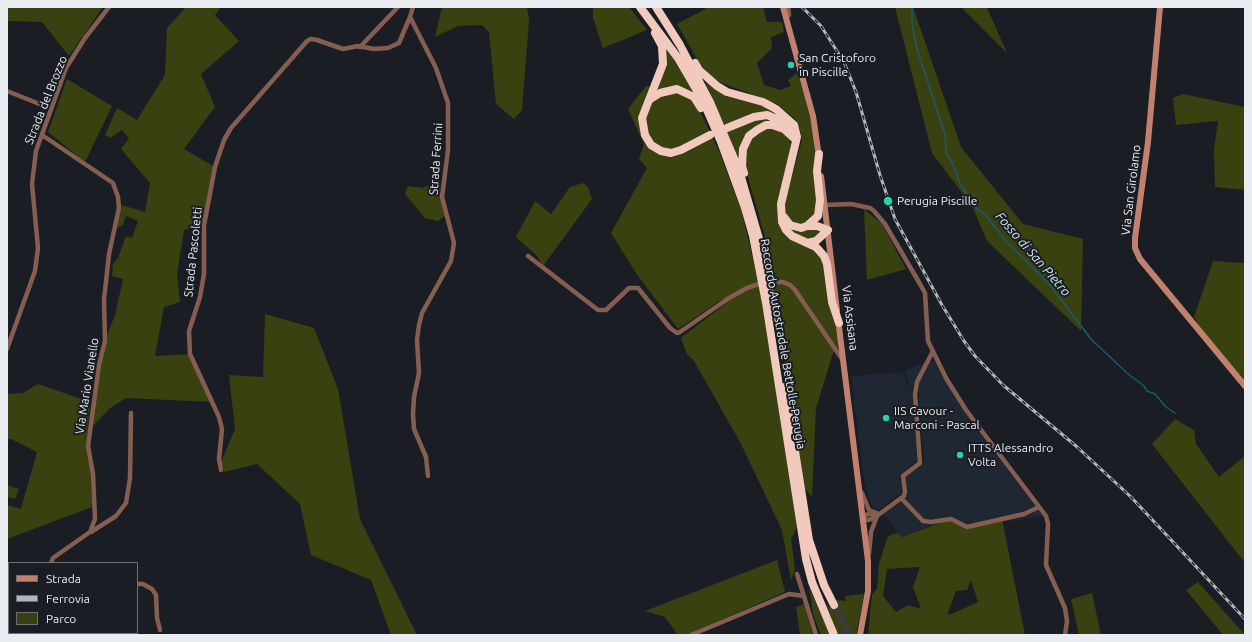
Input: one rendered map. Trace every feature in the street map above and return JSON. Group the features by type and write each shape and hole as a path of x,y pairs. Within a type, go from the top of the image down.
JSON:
{"highway":[{"path":"636,7 659,38 662,46 663,64 661,73 648,100 642,118 642,127 645,135 651,145 671,153 681,150 710,136"},
{"name":"Raccordo Autostradale Bettolle-Perugia","path":"640,7 661,33 688,74 721,142 733,173 753,236 781,377"},
{"path":"658,7 700,70 713,83 727,92 763,102 785,114 794,125 796,131 795,143 781,204 781,213 786,230 792,236 816,247 824,256 832,302 839,323"},
{"path":"658,7 695,72 728,142 746,193 762,249"},
{"path":"648,100 660,92 677,89 694,97 700,106 722,154 733,173"},
{"path":"727,128 754,117 767,115 774,117 787,125 795,143"},
{"path":"795,143 784,129 772,125 766,125 750,136 743,149 742,166 760,230 796,476 807,565 812,582 834,635"},
{"path":"807,226 814,222 820,209 817,171 819,154"},
{"path":"781,213 786,221 795,227 817,226 828,230 816,241 807,243"},
{"path":"796,476 809,540 824,585 834,605"}],"main road":[{"name":"Via Assisana","path":"783,7 787,17 813,116 819,154 868,561 868,591 860,635"},
{"name":"Via San Girolamo","path":"1160,7 1148,142 1135,238 1135,248 1140,258 1245,386"}],"street":[{"name":"Strada del Brozzo","path":"7,349 35,275 38,248 32,184 36,151 50,107 66,68 85,38 108,7"},
{"path":"360,46 398,7"},
{"path":"410,17 414,7"},
{"path":"787,17 789,15 788,7"},
{"name":"Strada Pascoletti","path":"221,470 218,459 222,429 219,417 190,354 190,331 200,297 204,274 204,225 215,167 224,140 231,128 306,41 311,39 317,40 343,49 360,46 374,49 388,48 399,43 410,17"},
{"name":"Strada Ferrini","path":"410,17 436,68 448,103 449,118 448,150 442,197 453,236 451,261 422,313 417,340 419,373 414,396 414,429 426,456 428,476"},
{"path":"7,91 50,107"},
{"name":"Via Mario Vianello","path":"42,135 113,183 118,197 118,208 109,254 105,292 105,341 99,365 88,446 93,474 95,519 90,532"},
{"path":"825,205 846,204 870,208 879,216 925,293 928,341 946,378 966,410 1046,516 1048,524 1046,565 1065,608 1067,621 1065,635"},
{"path":"528,256 598,310 606,310 629,288 638,288 670,328 677,333 729,298 747,288 759,284"},
{"path":"772,282 783,282 790,285 795,290 844,362"},
{"path":"862,518 871,520 901,498 905,492 903,476 920,463 915,394 917,382 933,351"},
{"path":"52,562 53,558 116,516 126,503 130,478 131,413"},
{"path":"857,476 869,510 879,514"},
{"path":"901,498 923,520 931,522 951,519 967,527 1024,514 1039,507"},
{"path":"868,561 872,527 879,514"},
{"path":"797,574 816,635"},
{"path":"138,584 143,584 152,589 156,595 160,630"},
{"path":"691,635 788,594 804,596"}],"shaded area":[{"name":"ITTS Alessandro Volta","path":"935,361 961,407 1037,508 1046,516 967,527 951,519 901,537 883,513 906,498 908,494 905,476 924,462 918,388 912,385 917,460 900,476 902,493 878,510 872,507 864,481 851,376 904,372 906,384 911,385 908,382 905,371 926,362"}],"green space":[{"path":"7,7 103,7 69,56 42,22 7,21"},
{"path":"186,7 221,7 215,15 239,41 201,74 215,107 184,149 215,167 204,225 184,230 177,274 180,302 164,307 155,356 190,354 213,402 126,398 109,409 90,429 105,341 115,315 123,279 112,276 113,264 118,258 126,236 132,238 138,221 126,216 123,225 117,228 122,205 145,212 150,183 121,149 129,138 122,130 110,138 105,135 117,108 137,120 165,75 167,28"},
{"path":"442,7 527,7 529,21 522,110 514,119 496,104 489,32 482,25 458,26 435,37"},
{"path":"593,7 629,7 647,30 603,48 593,18"},
{"path":"709,7 763,7 767,22 782,22 784,32 771,37 772,48 757,63 764,85 780,90 791,86 788,80 797,73 805,97 812,126 815,154 817,213 804,225 797,224 789,220 785,214 784,205 802,140 800,130 795,119 777,104 714,80 698,61 677,24"},
{"path":"895,7 913,7 961,147 1023,224 1083,239 1081,331 987,241 972,206 932,153"},
{"path":"961,7 988,7 987,8 1007,53"},
{"path":"664,43 695,93 684,93 695,101 718,149 741,209 759,284 797,527 791,539 795,569 791,580 782,530 740,442 694,361 687,354 681,338 725,304 721,300 678,329 636,273 611,233 647,168 639,159 644,144 628,109 646,86 657,88"},
{"path":"67,79 112,106 85,162 48,132"},
{"path":"704,79 775,110 781,115 725,126"},
{"path":"1183,94 1245,107 1245,190 1215,187 1214,150 1218,121 1176,125 1173,98"},
{"path":"763,119 772,121 763,125 741,146 738,157 727,132 751,121"},
{"path":"763,128 781,130 789,137 791,144 779,221 819,253 824,262 837,323 839,345 833,353 816,408 812,497 805,489 765,237 744,164 747,143"},
{"path":"438,180 445,216 438,221 425,218 405,194 408,186 423,188"},
{"path":"583,183 588,187 592,199 543,266 537,256 516,237 535,201 551,214 570,187"},
{"path":"864,209 882,224 906,269 867,280"},
{"path":"789,227 813,228 822,232 810,241 795,235"},
{"path":"1213,261 1245,263 1245,386 1205,337 1194,317"},
{"path":"265,314 314,328 338,389 360,519 417,635 391,635 371,580 311,555 300,504 257,464 224,472 221,462 235,429 229,375 263,377"},
{"path":"38,384 90,402 86,446 91,474 92,507 7,539 7,505 21,509 37,452 11,439 7,439 7,394 23,393"},
{"path":"1175,419 1194,430 1196,444 1219,477 1245,456 1245,563 1152,444"},
{"path":"7,485 19,489 15,499 7,497"},
{"path":"951,519 967,527 1002,519 1025,635 962,635 958,629 961,635 868,635 872,595 877,589 879,564 887,539 890,535 898,533 902,537","holes":["920,567 913,587 921,609 908,605 896,612 883,596 887,569","971,580 978,602 949,615 948,613 956,591 967,590"]},
{"path":"777,560 785,592 686,635 678,635 665,617 645,611"},
{"path":"1198,582 1245,635 1223,635 1186,590"},
{"path":"809,587 830,635 821,635 813,614"},
{"path":"1092,593 1101,635 1079,635 1071,599"},
{"path":"864,594 856,635 834,635 837,633 826,603 830,608 837,604 836,600 846,601 845,596"},
{"path":"804,604 813,635 800,635 796,607"}],"waterway":[{"name":"Fosso di San Pietro","path":"912,7 912,24 917,49 945,134 946,152 952,162 960,183 977,209 985,214 1005,240 1050,285 1091,339 1127,373 1144,386 1147,391 1155,394 1166,407 1175,413"}],"tunnel":[{"path":"834,605 850,635"}],"railway":[{"path":"802,7 821,26 844,62 856,92 880,175 895,219 942,305 964,341 975,356 1003,385 1076,446 1131,497 1245,619"}],"place":[{"name":"San Cristoforo in Piscille","path":"791,65"},
{"name":"Perugia Piscille","path":"888,201"},
{"name":"IIS Cavour - Marconi - Pascal","path":"886,418"},
{"name":"ITTS Alessandro Volta","path":"960,455"}]}
